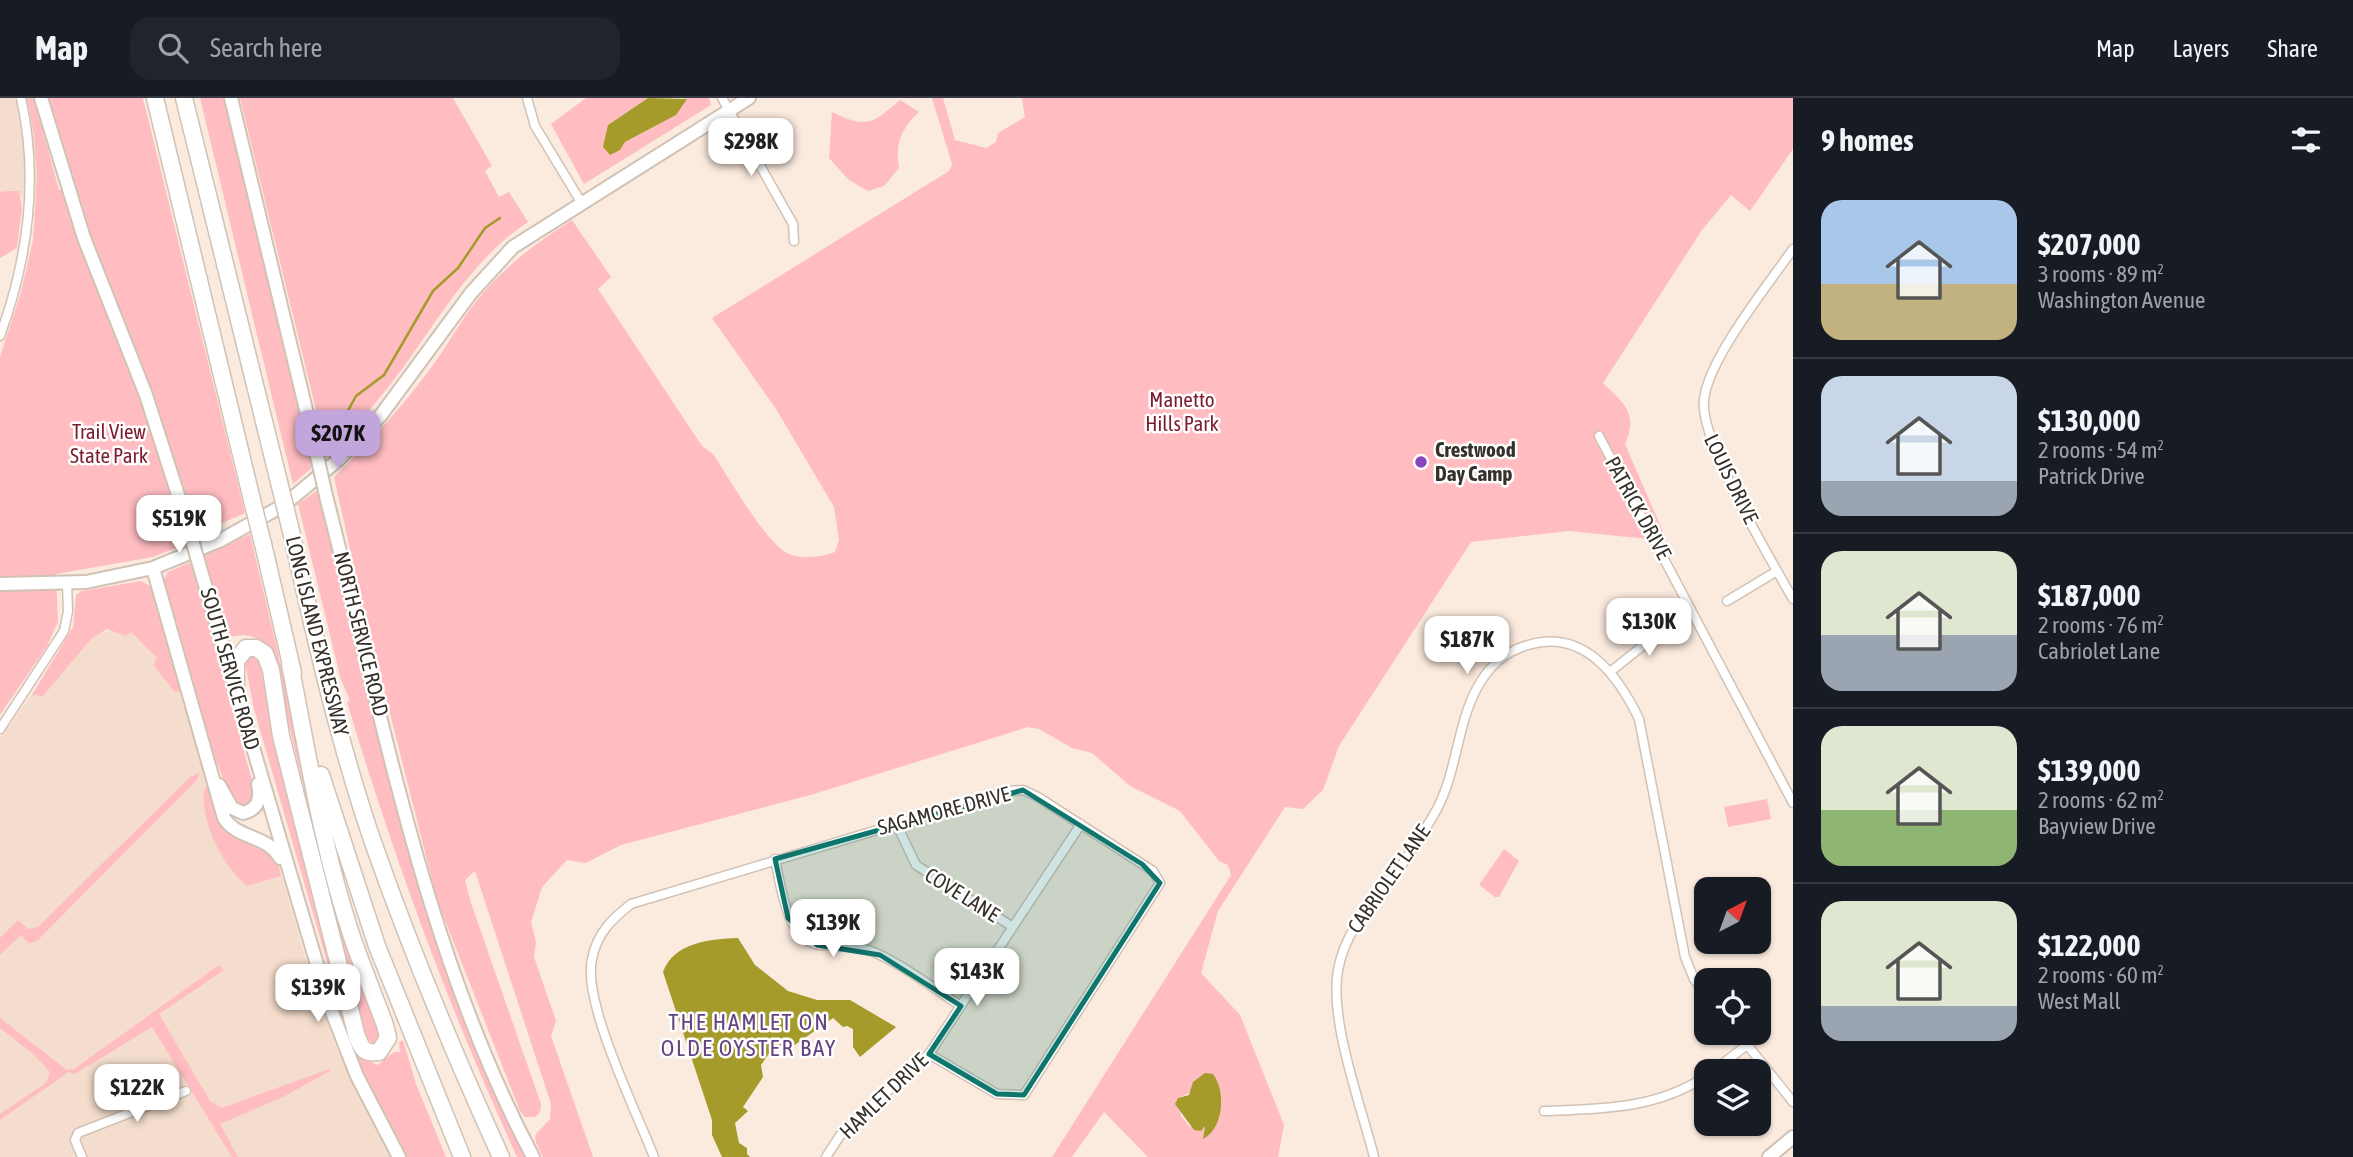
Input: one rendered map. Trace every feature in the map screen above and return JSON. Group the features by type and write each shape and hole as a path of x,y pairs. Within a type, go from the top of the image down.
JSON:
{"highway":[{"name":"LONG ISLAND EXPRESSWAY","path":"155,98 290,664 346,857 414,1044 461,1157"},
{"name":"LONG ISLAND EXPRESSWAY","path":"184,98 324,671 375,846 446,1037 501,1157"},
{"path":"236,689 236,661 246,648 256,648 265,654 271,670 281,736 357,1037 362,1050 369,1054 379,1052 388,1038 353,938 332,862 314,788 290,664"},
{"path":"414,1044 453,1157"}],"main road":[{"name":"SOUTH SERVICE ROAD","path":"41,98 84,238 146,395 187,523 339,1033 395,1156"},
{"name":"NORTH SERVICE ROAD","path":"230,98 327,500 429,903 478,1036 533,1157"},
{"path":"0,584 66,583 113,578 153,568 243,529 306,488 381,415 496,263 528,235 749,98"},
{"path":"153,568 214,776 220,806 228,824 272,846 290,875"},
{"path":"214,776 237,812 248,812 256,805 260,795 246,726"},
{"path":"1769,1157 1793,1137"}],"street":[{"path":"0,336 17,288 27,239 29,160 21,98"},
{"path":"527,98 535,126 581,202"},
{"path":"722,98 793,224 794,241"},
{"name":"LOUIS DRIVE","path":"1793,249 1712,370 1704,398 1703,418 1709,438 1793,599"},
{"name":"PATRICK DRIVE","path":"1599,436 1793,803"},
{"path":"1727,601 1777,571"},
{"path":"0,729 64,631 68,611 66,583"},
{"path":"1610,672 1670,624"},
{"name":"CABRIOLET LANE","path":"1374,1157 1339,1020 1335,994 1344,947 1353,927 1405,860 1437,808 1475,691 1500,657 1539,641 1558,640 1585,650 1610,672 1639,719 1685,957 1694,979"},
{"name":"SAGAMORE DRIVE","path":"654,1157 599,1015 592,987 591,961 598,939 610,920 631,904 1007,791 1023,790 1153,871 1160,883 1024,1095 997,1094 929,1054"},
{"name":"COVE LANE","path":"896,823 916,866 1013,927"},
{"name":"HAMLET DRIVE","path":"827,1157 843,1131 929,1054 1081,824"},
{"path":"775,859 788,918 817,945 862,948 880,955 961,1006"},
{"path":"1729,1059 1747,1045 1793,1102"},
{"path":"1544,1111 1636,1105 1680,1091 1694,1083"},
{"path":"82,1157 75,1140 78,1133 186,1091"}],"highlighted area":[{"path":"1023,790 1142,864 1160,883 1024,1095 997,1094 929,1054 961,1006 880,955 817,945 788,918 775,859"}],"shaded area":[{"path":"0,98 31,98 51,191 0,202"},
{"path":"648,98 687,99 676,115 625,142 620,150 610,155 603,147 608,125"},
{"path":"162,620 226,829 236,837 257,841 277,859 311,978 337,1049 393,1157 0,1157 0,738 72,639"},
{"path":"738,938 755,965 788,991 817,1000 850,1000 896,1027 860,1057 853,1047 853,1029 843,1027 833,1018 789,1049 781,1047 770,1052 761,1065 763,1077 743,1107 748,1111 735,1123 739,1143 747,1148 750,1157 722,1157 712,1135 712,1120 663,972 668,962 684,948 705,941"},
{"path":"1205,1073 1213,1074 1217,1081 1221,1109 1215,1127 1203,1139 1205,1126 1201,1131 1194,1130 1175,1104 1178,1098 1189,1095 1193,1082"}],"green space":[{"name":"Trail View State Park","path":"27,98 34,98 59,190 69,187 49,98 143,98 245,513 185,540 186,544 153,557 56,574 58,622 47,646 0,715 0,357 21,292 33,240 37,177 34,134"},
{"path":"200,98 225,98 313,461 314,466 293,484"},
{"path":"240,98 453,98 492,166 485,171 499,197 509,192 528,222 490,253 474,271 385,392 327,455"},
{"path":"586,98 648,98 608,125 620,150 625,142 676,115 685,98 709,98 711,105 584,184 551,124"},
{"name":"Manetto Hills Park","path":"932,98 943,98 955,140 986,148 996,142 998,133 1025,117 1022,98 1793,98 1793,149 1750,211 1731,195 1702,230 1603,383 1618,397 1630,417 1629,434 1625,444 1667,541 1569,531 1471,542 1339,746 1323,790 1303,809 1285,807 1218,911 1201,973 1240,1015 1284,1125 1278,1157 1148,1157 1104,1112 1072,1157 1052,1157 1231,875 1228,865 1219,861 1180,811 1130,786 1092,753 1072,748 1039,729 1028,727 814,794 621,845 586,863 567,860 542,887 531,922 536,942 534,957 556,1021 551,1036 593,1157 543,1157 535,1139 550,1119 551,1104 475,871 465,880 541,1104 540,1112 535,1117 525,1117 520,1111 437,900 360,594 334,477 408,398 488,287 522,256 572,220 611,277 598,289 702,446 713,454 768,536 792,555 811,557 835,552 839,540 834,507 776,409 712,318 949,171 952,164","holes":["1217,1080 1219,1111 1203,1138 1205,1126 1190,1127 1181,1116 1178,1098"]},
{"path":"900,100 919,112 901,137 899,168 884,186 868,191 849,180 829,158 832,112 853,121 869,121"},
{"path":"19,191 22,208 17,248 0,258 0,192"},
{"path":"319,489 377,732 428,913 464,1019 526,1157 517,1157 468,1045 424,933 365,761 347,702 350,700 341,680 298,504"},
{"path":"250,534 332,883 383,1037 374,1045 363,1035 272,654 263,643 253,637 242,635 228,638 204,556"},
{"path":"191,562 214,633 217,654 255,791 251,801 243,806 229,795 213,752 163,581 168,572"},
{"path":"141,581 152,587 182,690 175,692 153,665 157,658 131,632 126,636 107,629 91,639 43,696 32,695 73,627 76,595 82,591"},
{"path":"249,656 262,657 361,1057 378,1065 394,1052 400,1052 399,1042 403,1040 416,1084 446,1157 406,1157 365,1080 351,1045 254,709 245,663"},
{"path":"199,773 198,779 38,940 29,944 21,935 0,955 0,938 18,920 28,929 38,927 189,778"},
{"path":"210,784 226,829 236,837 257,841 277,859 281,876 247,886 238,878 222,855 210,829 204,790"},
{"path":"1767,799 1771,819 1728,827 1724,807"},
{"path":"1504,849 1519,861 1499,897 1495,897 1479,885"},
{"path":"219,965 224,970 159,1014 210,1101 222,1108 329,1069 330,1071 285,1096 220,1124 238,1157 232,1157 152,1027 75,1074 69,1072 0,1120 0,1114 46,1083 50,1072 32,1053 0,1028 0,1018 67,1070 74,1069"}],"waterway":[{"path":"345,416 356,396 384,375 433,291 458,268 485,228 500,218"}],"place":[{"name":"Crestwood Day Camp","path":"1421,462"}],"district":[{"name":"THE HAMLET ON OLDE OYSTER BAY","path":"749,1035"}]}
